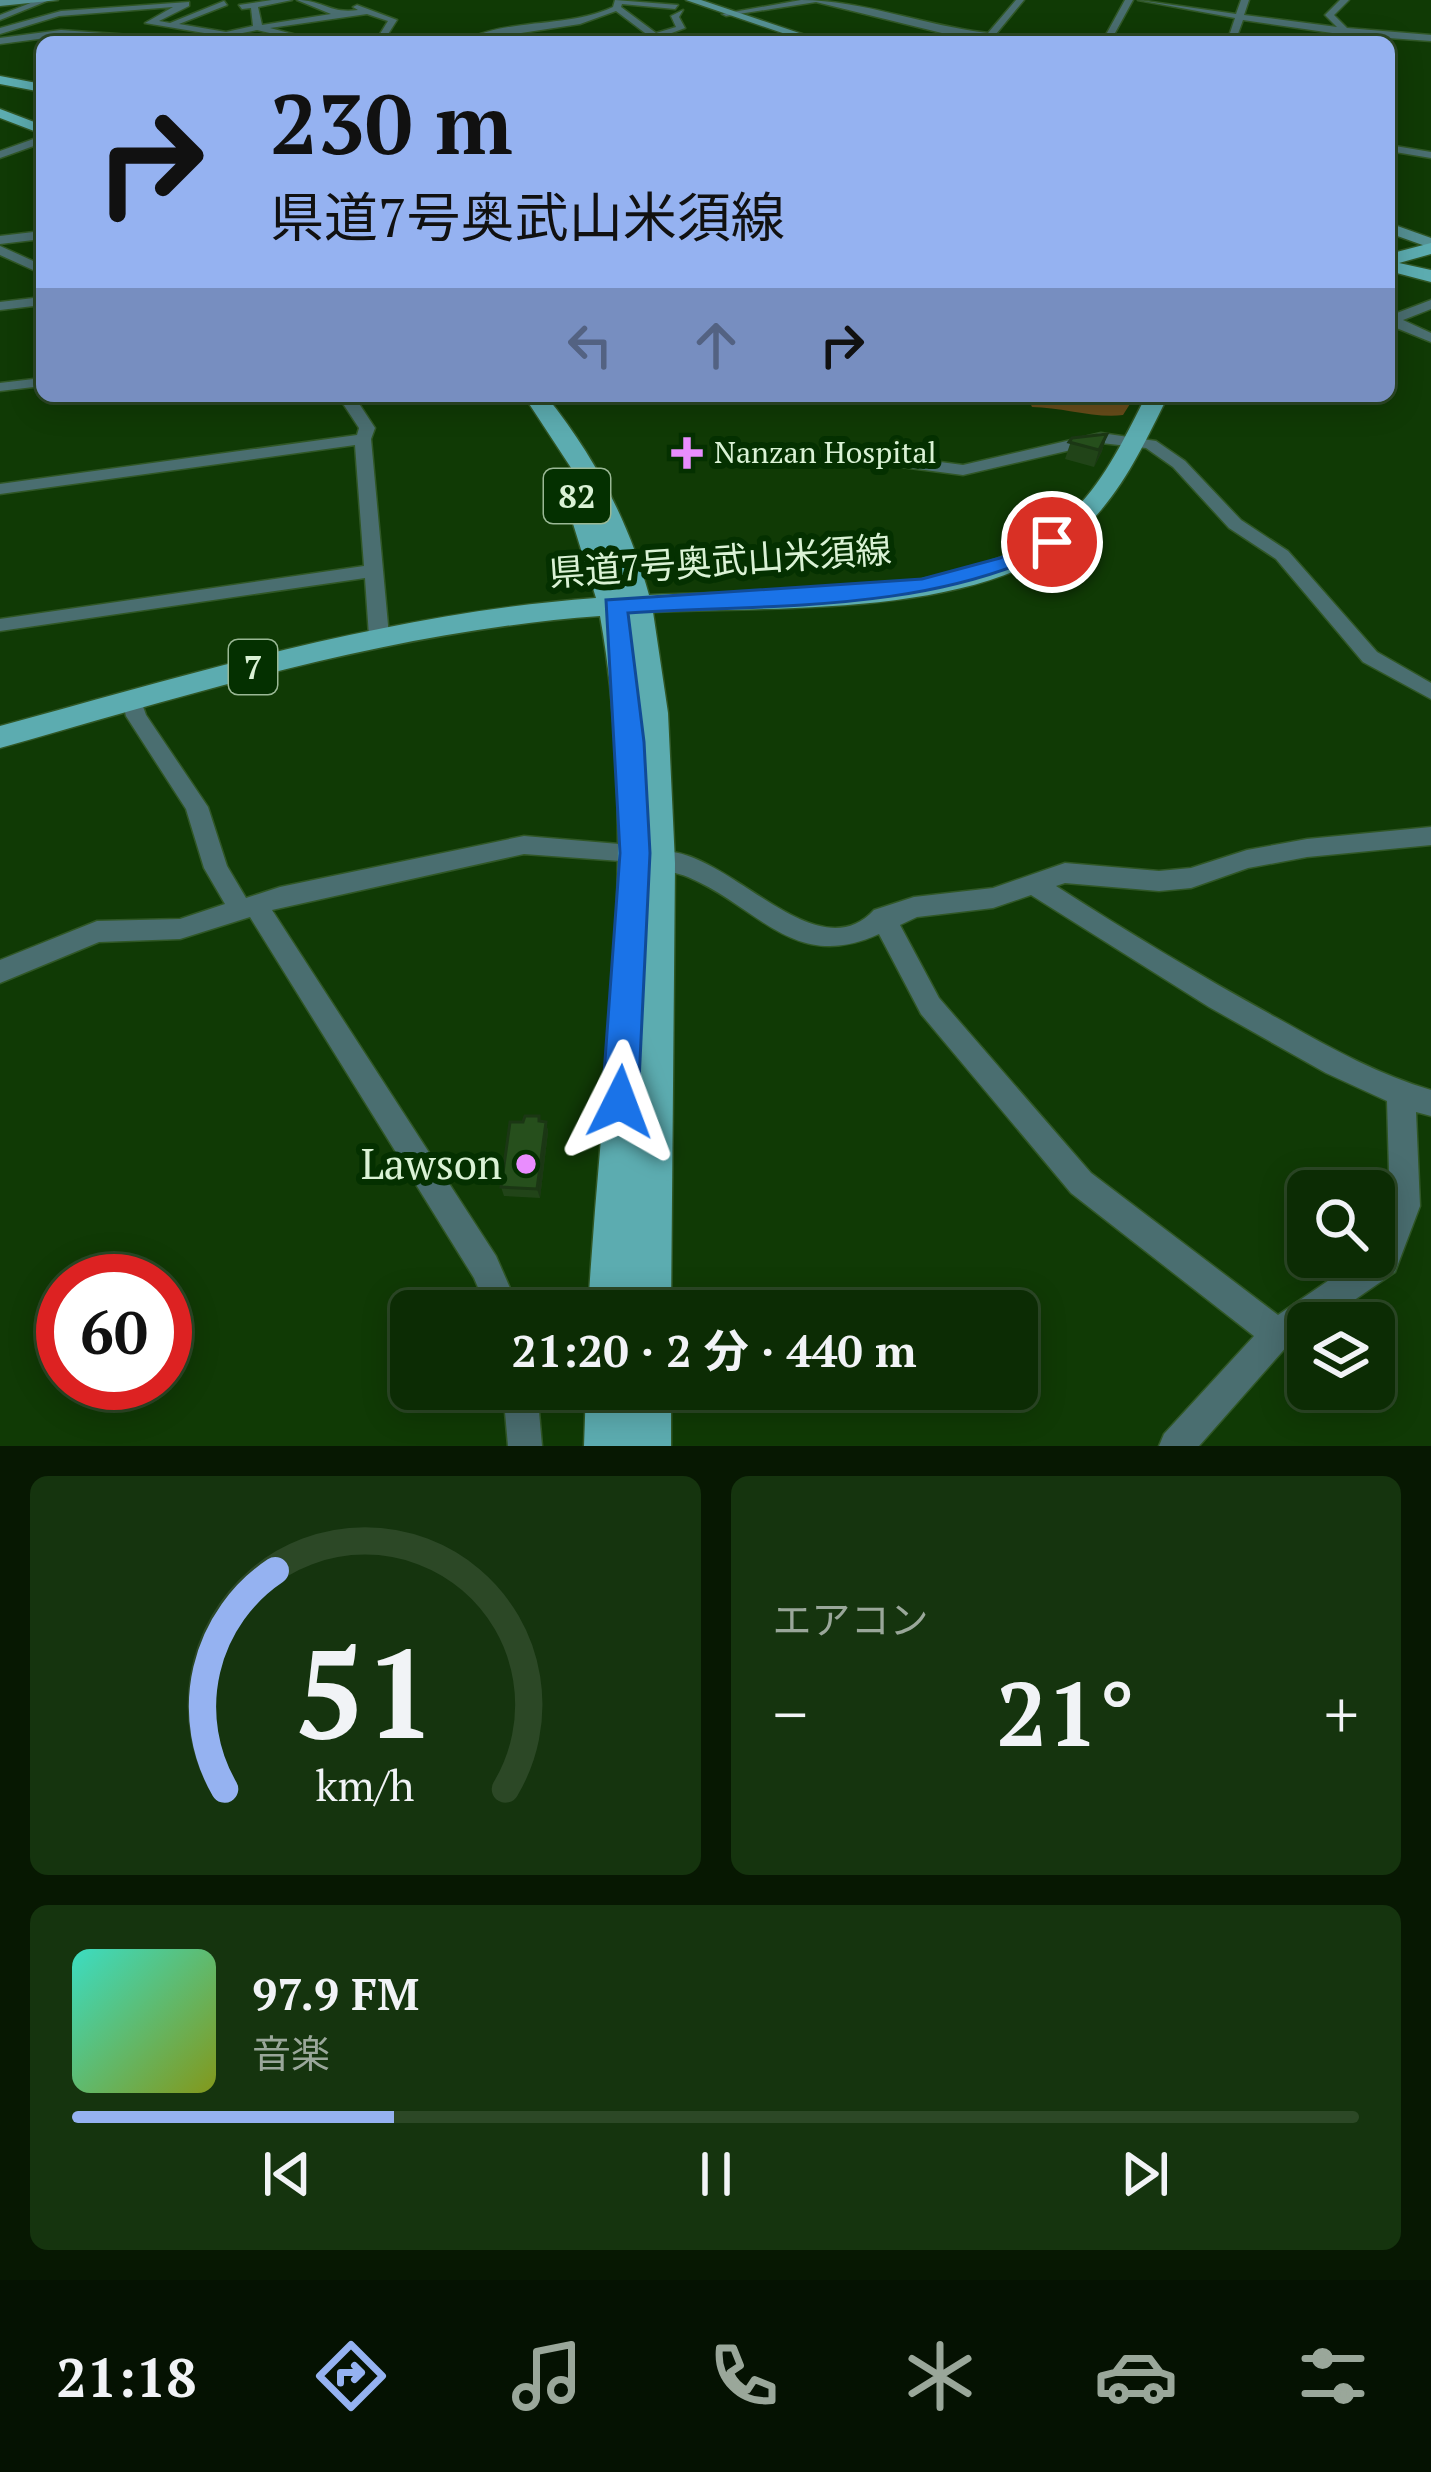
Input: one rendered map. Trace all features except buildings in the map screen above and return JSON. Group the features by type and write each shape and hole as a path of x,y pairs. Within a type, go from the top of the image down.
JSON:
{"main road":[{"path":"0,3 48,0"},
{"path":"677,9 693,2 726,14"},
{"path":"677,9 726,14 802,36"},
{"path":"0,80 36,87"},
{"path":"0,109 36,127"},
{"path":"1395,231 1431,246"},
{"path":"1395,261 1431,246"},
{"path":"1395,265 1431,276"},
{"name":"82","path":"522,402 568,474 627,605"},
{"name":"82","path":"540,402 596,488 654,732 613,1290"},
{"name":"県道7号奥武山米須線","path":"0,737 379,636 474,620 627,605 890,590 986,571 1030,554 1077,525 1105,494 1154,402"},
{"name":"82","path":"647,856 648,1290"},
{"path":"608,1446 609,1410"},
{"path":"646,1446 647,1410"}],"street":[{"path":"0,18 48,0"},
{"path":"63,0 61,14 46,26 63,36 113,17 177,10"},
{"path":"90,0 98,5 185,4 147,22 98,36"},
{"path":"202,36 288,0"},
{"path":"278,36 343,19 301,0"},
{"path":"341,0 394,20 384,36"},
{"path":"693,2 711,0"},
{"path":"726,14 816,0 990,36 1020,0"},
{"path":"1109,36 1129,0"},
{"path":"1142,0 1340,36"},
{"path":"1233,36 1245,0"},
{"path":"1345,36 1329,15 1346,0"},
{"path":"0,32 61,14 100,12 144,2"},
{"path":"144,36 220,2 257,14 368,11"},
{"path":"481,36 583,24 618,3 640,2 677,9 681,28 665,36"},
{"path":"618,3 656,36"},
{"path":"168,36 241,6"},
{"path":"753,20 855,10"},
{"path":"100,12 187,28 202,36 225,34 257,14"},
{"path":"87,36 125,20"},
{"path":"1395,38 1431,38"},
{"path":"0,41 36,40"},
{"path":"0,155 36,134"},
{"path":"1395,149 1431,155"},
{"path":"0,240 36,236"},
{"path":"0,250 36,268"},
{"path":"0,306 36,303"},
{"path":"1395,319 1431,304"},
{"path":"1395,323 1431,338"},
{"path":"0,387 36,383"},
{"path":"350,402 367,428 363,439 379,636"},
{"path":"0,489 363,439"},
{"path":"902,463 963,470 1086,440 1135,439 1164,451 1235,524 1282,555 1370,657 1431,692"},
{"path":"0,626 372,571"},
{"path":"132,700 136,716 197,807 216,868 249,908 485,1267 495,1290"},
{"path":"0,972 97,932 180,928 524,845 647,856 694,869 814,937 852,935 883,917 914,907 993,898 1065,873 1159,881 1191,878 1247,859 1307,848 1431,836"},
{"path":"1037,886 1166,972 1401,1095 1431,1102"},
{"path":"883,917 930,1006 1081,1184 1277,1334"},
{"path":"1176,1446 1277,1334 1384,1261 1405,1206 1401,1095"},
{"path":"522,1410 525,1446"}],"shaded area":[{"path":"1030,402 1131,402 1123,415 1113,416 1032,407"}],"place":[{"name":"Nanzan Hospital","path":"687,453"},
{"name":"Lawson","path":"526,1164"}],"route":[{"path":"620,1102 635,853 631,742 615,606 922,586 1009,563 1052,542"}]}
